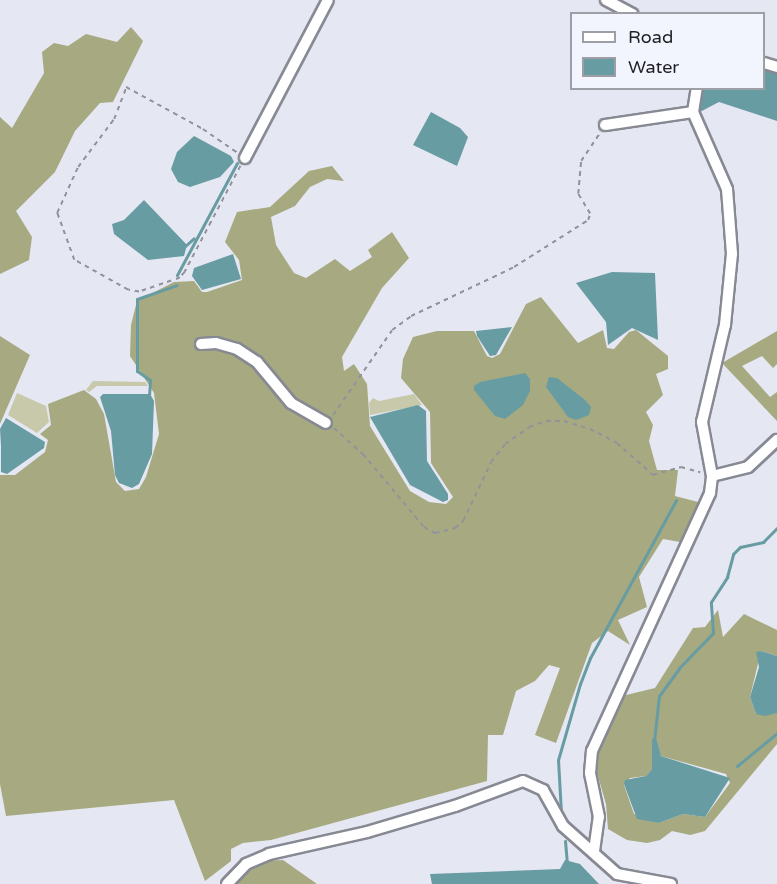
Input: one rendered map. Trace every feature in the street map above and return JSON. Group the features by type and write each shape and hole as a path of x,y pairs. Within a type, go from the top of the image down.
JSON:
{"street":[{"path":"245,158 328,0"},
{"path":"606,0 629,12"},
{"path":"594,851 598,818 590,773 592,751 710,493 712,476 702,422 730,292 730,209 727,189 693,112 697,90"},
{"path":"605,125 693,112"},
{"path":"201,344 216,343 237,349 257,362 291,403 326,423"},
{"path":"712,476 748,467 777,441"},
{"path":"227,884 246,864 269,854 378,829 523,781 543,790 563,826 594,851 618,879 671,884"}],"path":[{"path":"123,88 193,124 245,158 180,278 134,292 70,256 58,208 78,167 114,119 123,88"},
{"path":"605,125 581,161 578,194 590,214 588,220 513,267 411,316 392,330 326,423 363,454 424,527 435,533 455,528 464,521 491,462 505,444 529,427 546,422 564,422 590,429 617,443 653,475 681,467 712,476"}],"green space":[{"path":"131,27 143,41 113,102 100,103 75,131 55,172 16,211 32,237 29,260 0,274 0,117 12,128 44,73 42,52 54,43 68,46 86,34 117,42"},
{"path":"332,166 344,181 327,179 310,187 295,206 271,217 276,245 294,273 306,278 335,259 350,271 372,257 368,250 392,232 409,258 382,288 342,357 344,371 354,364 367,384 370,426 410,491 429,502 446,504 453,497 431,463 430,412 401,378 403,359 413,337 437,331 474,331 487,356 492,358 500,354 526,304 541,297 578,343 603,330 607,348 614,349 629,332 636,330 668,356 668,369 656,374 663,395 646,412 653,425 649,441 657,470 678,470 675,496 702,503 680,542 663,539 639,577 647,607 618,620 630,645 608,631 592,643 556,743 535,735 560,668 549,665 535,681 516,691 503,735 488,735 487,781 271,840 243,843 231,849 231,861 205,881 174,800 6,816 0,784 0,475 15,475 45,452 48,440 40,434 51,425 48,404 84,390 96,399 104,414 116,482 125,491 139,489 146,477 159,434 154,393 130,356 131,325 137,301 174,282 194,281 202,292 207,292 242,280 239,260 225,242 237,212 270,207 309,171"},
{"path":"777,331 777,364 773,368 762,356 742,366 770,397 777,392 777,421 722,363"},
{"path":"0,336 30,355 0,424"},
{"path":"93,381 145,382 148,386 97,386 89,392 86,390"},
{"path":"17,393 46,406 49,422 37,433 8,415"},
{"path":"414,394 422,405 370,415 369,403 373,398 379,401"},
{"path":"718,610 723,637 744,614 777,630 777,656 761,651 750,697 756,714 777,713 777,744 705,831 690,835 672,831 660,840 647,843 627,840 608,829 606,804 595,766 596,754 622,696 655,688 693,628 705,627","holes":["652,739 661,756 726,774 730,783 705,817 683,814 659,823 634,814 624,785 630,778 646,776 652,769"]},
{"path":"283,860 317,884 235,884 261,861"}],"water":[{"path":"765,68 777,73 777,121 719,102 698,113 701,90 765,90"},
{"path":"431,112 460,128 468,137 457,166 413,145"},
{"path":"194,136 231,156 234,162 220,177 190,187 178,182 171,169 177,152"},
{"path":"144,200 187,245 184,256 148,260 114,234 112,224 124,220"},
{"path":"233,254 241,279 202,290 192,276 194,268"},
{"path":"612,272 655,273 658,340 632,328 608,345 606,322 576,283"},
{"path":"512,327 496,355 490,356 476,331"},
{"path":"525,373 530,379 530,391 523,405 505,419 495,416 474,390 474,386 480,382"},
{"path":"549,377 557,378 585,400 591,407 589,415 576,420 568,417 546,387"},
{"path":"103,394 150,394 154,401 152,454 139,484 132,488 119,483 115,475 111,431 100,397"},
{"path":"418,405 426,411 427,461 448,494 448,500 443,502 410,485 370,417"},
{"path":"6,418 45,442 44,448 7,474 1,472 0,429"},
{"path":"761,651 777,656 777,713 765,716 756,714 750,697 759,667 756,652"},
{"path":"656,738 661,756 730,778 705,817 683,814 659,823 637,819 624,784 625,780 646,776 652,769 652,739"},
{"path":"565,860 580,864 599,884 432,884 430,874 560,869"}],"waterway":[{"path":"177,275 237,163"},
{"path":"184,247 194,238"},
{"path":"149,396 150,380 137,371 137,299 177,285"},
{"path":"561,813 558,760 580,684 590,658 676,500"},
{"path":"654,741 659,696 679,668 713,633 711,602 727,577 733,554 740,547 763,542 777,528"},
{"path":"737,766 777,733"},
{"path":"565,841 567,864"}]}
